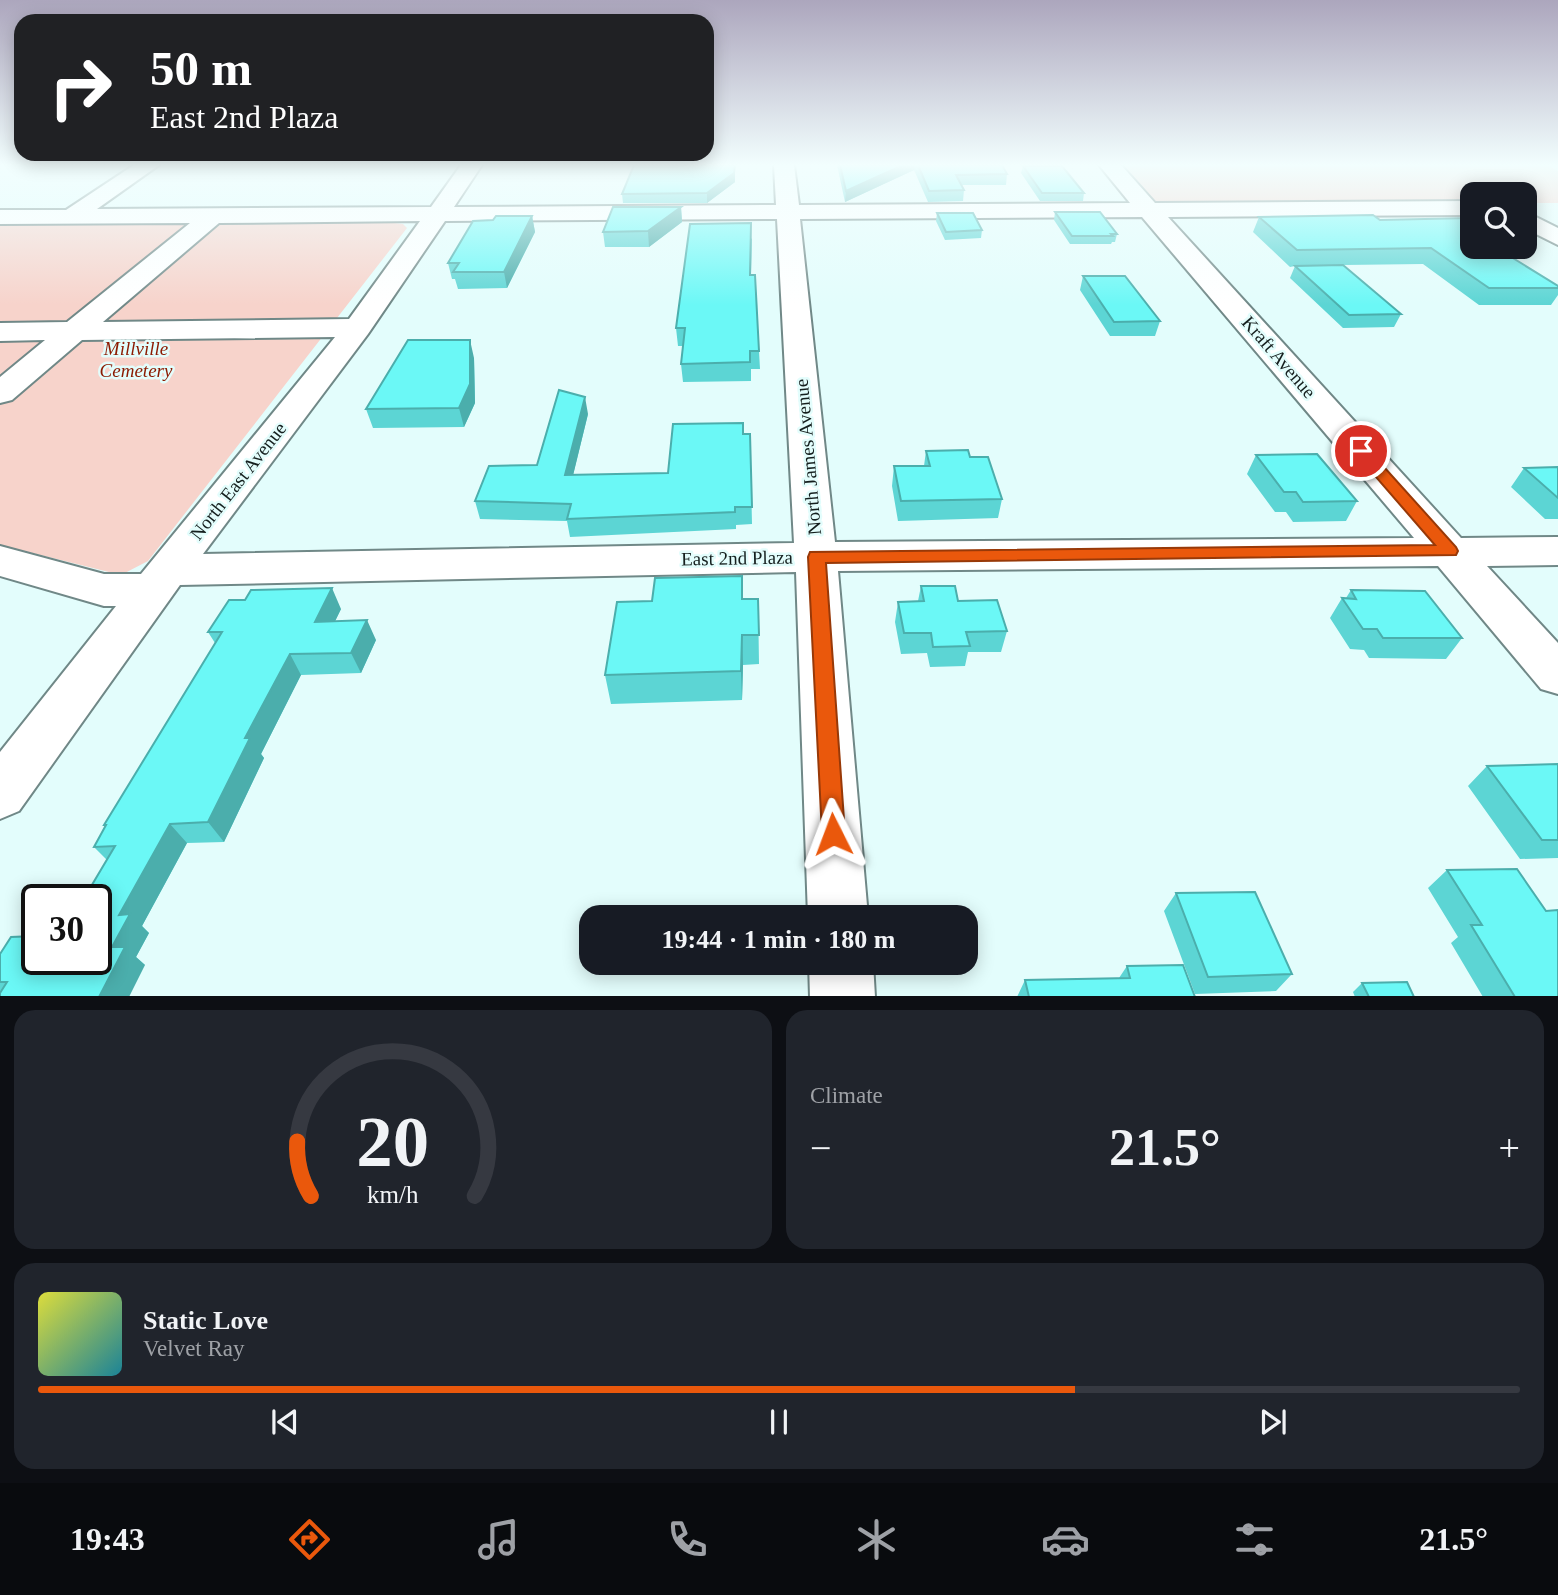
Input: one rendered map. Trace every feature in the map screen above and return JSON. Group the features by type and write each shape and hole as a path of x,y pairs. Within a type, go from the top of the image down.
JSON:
{"street":[{"path":"70,216 77,211"},
{"name":"North East Avenue","path":"0,794 161,580 358,328 440,211"},
{"path":"0,217 883,211"},
{"name":"Kraft Avenue","path":"1150,211 1558,675"},
{"name":"North James Avenue","path":"789,212 817,557 837,905"},
{"path":"0,393 214,216"},
{"path":"1537,226 1558,238"},
{"path":"0,332 358,328"},
{"name":"East 2nd Plaza","path":"0,561 104,590 161,580 817,557 1558,551"},
{"path":"842,975 843,996"}],"green space":[{"name":"Millville Cemetery","path":"0,224 403,224 407,228 148,561 121,575 0,545"}],"building":[{"path":"611,211 675,211 648,231 603,232"},
{"path":"1055,212 1100,212 1117,234 1072,236"},
{"path":"937,213 973,213 982,230 946,232"},
{"path":"1373,215 1380,220 1460,218 1460,259 1514,259 1558,288 1489,288 1431,248 1297,250 1259,217"},
{"path":"496,216 532,216 504,272 453,272 459,263 448,263 473,221 493,220"},
{"path":"751,223 750,275 755,275 759,351 750,351 750,362 681,364 685,328 676,328 690,224"},
{"path":"1343,265 1401,314 1349,315 1295,266"},
{"path":"1083,276 1125,276 1160,321 1114,322"},
{"path":"408,340 470,340 470,384 459,408 366,409"},
{"path":"559,390 585,397 565,475 668,473 673,424 743,423 743,434 750,434 752,507 735,507 735,512 567,519 571,504 475,501 489,466 537,465"},
{"path":"968,450 970,457 988,457 1002,499 901,501 894,466 930,466 926,451"},
{"path":"1317,454 1357,501 1303,502 1296,492 1284,492 1256,455"},
{"path":"1558,467 1558,498 1524,468"},
{"path":"742,576 742,599 758,599 759,635 742,635 741,671 605,675 617,602 652,601 655,578"},
{"path":"921,586 955,586 958,601 997,600 1007,631 966,632 970,646 933,647 931,633 904,633 898,602 924,601"},
{"path":"332,588 315,622 367,620 351,653 290,654 245,738 250,738 208,822 170,824 119,915 130,914 112,947 112,884 92,884 115,846 94,847 104,825 222,632 208,632 229,600 245,600 251,590"},
{"path":"1351,590 1425,591 1462,638 1383,638 1377,629 1363,629 1342,598 1356,599"},
{"path":"1558,764 1558,840 1542,840 1487,766"},
{"path":"1517,869 1546,911 1558,910 1558,996 1514,996 1471,925 1482,925 1447,870"},
{"path":"1255,892 1292,974 1208,977 1176,893"},
{"path":"11,937 21,937 21,975 110,975 100,996 0,996 7,982 0,982 0,954"},
{"path":"112,947 125,947 112,972"},
{"path":"1183,965 1195,996 1029,996 1025,980 1130,978 1127,966"},
{"path":"1407,982 1414,996 1368,996 1362,983"}],"route":[{"path":"833,834 817,557 1450,551 1361,451"}]}
